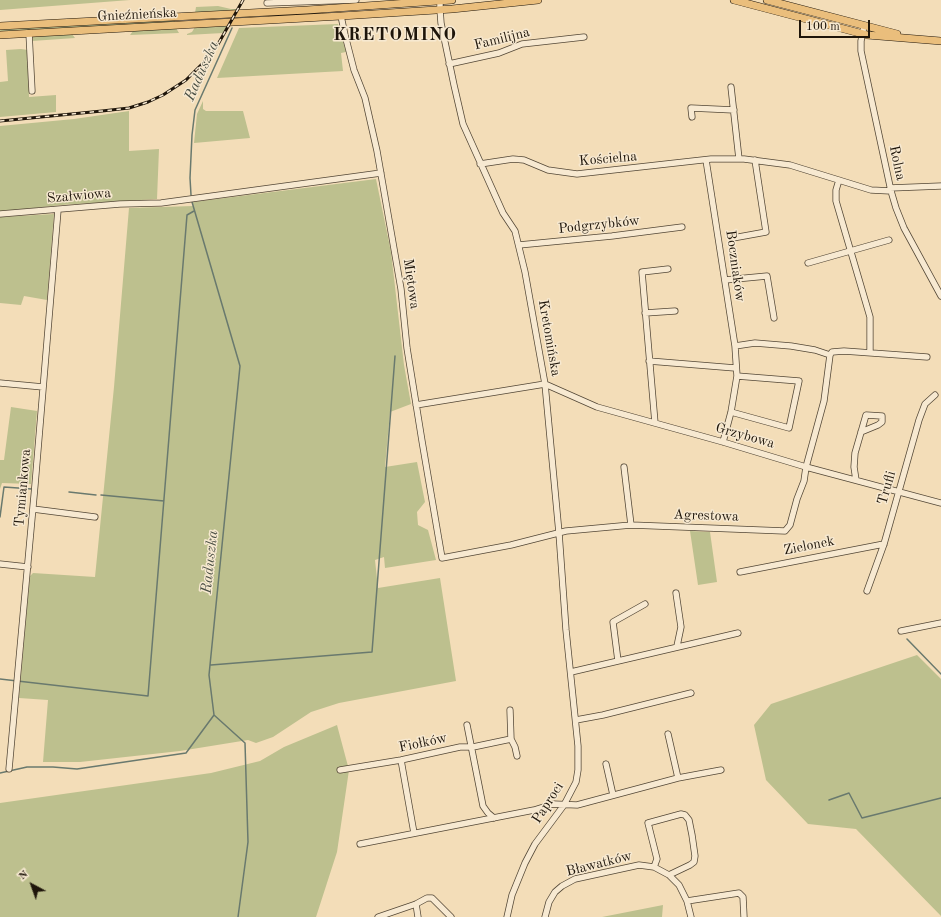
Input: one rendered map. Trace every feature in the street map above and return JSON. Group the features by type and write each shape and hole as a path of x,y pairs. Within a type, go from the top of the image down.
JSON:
{"main road":[{"name":"Gnieźnieńska","path":"0,26 266,12 452,0"},
{"name":"Gnieźnieńska","path":"0,35 440,10 538,0"},
{"path":"734,0 862,34 941,40"},
{"path":"767,0 901,35 932,40"}],"street":[{"path":"266,12 268,2 356,0"},
{"name":"Kretomińska","path":"440,0 440,10 450,64 463,124 503,213 515,231 519,245 545,384 559,533 566,630 574,694"},
{"name":"Miętowa","path":"341,16 344,35 354,70 365,98 377,151 401,289 407,348 442,558"},
{"name":"Rolna","path":"864,26 861,51 891,190 904,228 941,296"},
{"path":"29,34 32,91"},
{"name":"Familijna","path":"450,64 499,53 522,44 584,37"},
{"path":"731,86 740,159"},
{"path":"692,117 692,108 734,110"},
{"name":"Kościelna","path":"480,164 513,159 524,160 548,170 577,174 706,160 740,159 790,165 871,190 941,186"},
{"name":"Boczniaków","path":"706,160 735,346 737,376 732,412 723,442"},
{"path":"733,238 766,232 755,160"},
{"name":"Szałwiowa","path":"0,214 120,204 161,203 381,173"},
{"path":"839,180 836,190 836,201 870,317 870,353"},
{"name":"Tymiankowa","path":"9,769 28,567 58,210"},
{"name":"Podgrzybków","path":"519,245 612,236 682,227"},
{"path":"808,263 889,240"},
{"path":"655,423 642,272 668,269"},
{"path":"725,280 767,276 774,318"},
{"path":"645,313 675,311"},
{"path":"735,346 755,343 791,346 831,354 844,351 927,357"},
{"path":"806,467 824,401 831,354"},
{"path":"649,361 736,368"},
{"path":"732,412 789,428 799,381 737,376"},
{"path":"0,383 43,387"},
{"path":"416,405 545,384"},
{"name":"Grzybowa","path":"545,384 597,407 898,493 941,503"},
{"name":"Trufli","path":"867,591 884,544 924,404 935,395"},
{"path":"856,480 854,467 855,453 861,432"},
{"path":"624,466 630,525"},
{"name":"Agrestowa","path":"442,558 511,545 566,531 630,525 785,531 790,525 797,499 804,482 806,467"},
{"path":"33,509 95,518"},
{"name":"Zielonek","path":"740,572 884,544"},
{"path":"0,564 28,567"},
{"path":"676,593 681,627 677,646"},
{"path":"618,661 613,622 645,604"},
{"path":"901,631 941,623"},
{"path":"571,672 677,646 738,633"},
{"path":"576,720 603,716 691,693"},
{"name":"Paproci","path":"507,917 512,895 524,863 535,844 564,805 576,782 578,770 578,746 574,694"},
{"path":"510,710 511,738 517,756"},
{"path":"467,725 473,747 483,806 494,818"},
{"path":"668,734 678,778"},
{"name":"Fiołków","path":"340,770 401,760 460,747 473,747 511,738"},
{"path":"401,760 414,834"},
{"path":"606,764 613,795"},
{"path":"360,844 534,810 553,804 577,805 678,778 721,770"},
{"name":"Bławatków","path":"654,867 657,859 648,822 681,814 685,815 689,820 692,835 695,856 694,862 690,866 669,874"},
{"name":"Bławatków","path":"545,917 549,902 555,892 562,886 575,879 638,865 654,867 669,874 679,886 687,901 691,917"},
{"path":"687,901 739,893 744,897 744,917"},
{"path":"378,917 416,904 427,898 432,898 451,917"},
{"path":"416,904 418,917"}],"green space":[{"path":"0,0 130,0 0,10"},
{"path":"218,6 237,9 236,11 195,13 196,7"},
{"path":"175,20 175,22 0,32 0,29"},
{"path":"338,24 346,52 341,53 343,71 217,78 239,28"},
{"path":"228,25 223,33 187,35 192,32 195,27"},
{"path":"176,28 179,33 130,35 133,31"},
{"path":"72,34 75,38 32,41 33,37 36,35"},
{"path":"6,50 28,50 29,97 56,95 56,112 0,117 0,82 8,81"},
{"path":"203,101 203,109 206,111 243,111 250,138 194,143 197,114"},
{"path":"129,111 129,151 159,149 157,199 61,205 0,212 0,126 74,119"},
{"path":"376,179 391,252 404,365 411,404 390,412 385,467 417,462 425,502 417,512 418,525 428,530 436,560 385,568 384,557 375,560 378,588 440,578 456,681 339,703 311,712 273,737 256,743 248,740 180,751 80,762 43,762 48,700 19,698 30,576 33,573 95,577 114,387 129,208 193,206 193,202"},
{"path":"54,214 47,300 24,296 21,305 0,303 0,217"},
{"path":"11,407 37,411 31,484 2,483 0,489 0,460 4,460"},
{"path":"690,531 710,532 717,582 698,585"},
{"path":"917,655 941,679 941,916 856,829 808,824 766,780 754,725 771,704"},
{"path":"337,725 349,770 337,852 316,917 0,917 0,803 211,773 260,761 284,747"},
{"path":"663,905 662,917 602,917"}],"waterway":[{"name":"Raduszka","path":"191,195 190,178 192,135 195,110 232,28"},
{"name":"Raduszka","path":"192,202 240,366 209,675 214,715 245,743 248,842 238,917"},
{"path":"0,679 148,696 187,215 194,211"},
{"path":"211,665 372,652 395,356"},
{"path":"0,517 4,487 32,489"},
{"path":"69,492 96,495"},
{"path":"101,495 164,501"},
{"path":"907,639 941,674"},
{"path":"0,773 27,767 77,769 186,753 214,715"},
{"path":"829,800 849,793 862,818 941,798"}],"railway":[{"path":"0,121 129,108 163,95 186,80 206,60 217,46 243,0"}],"district":[{"name":"KRETOMINO","path":"395,35"}]}
